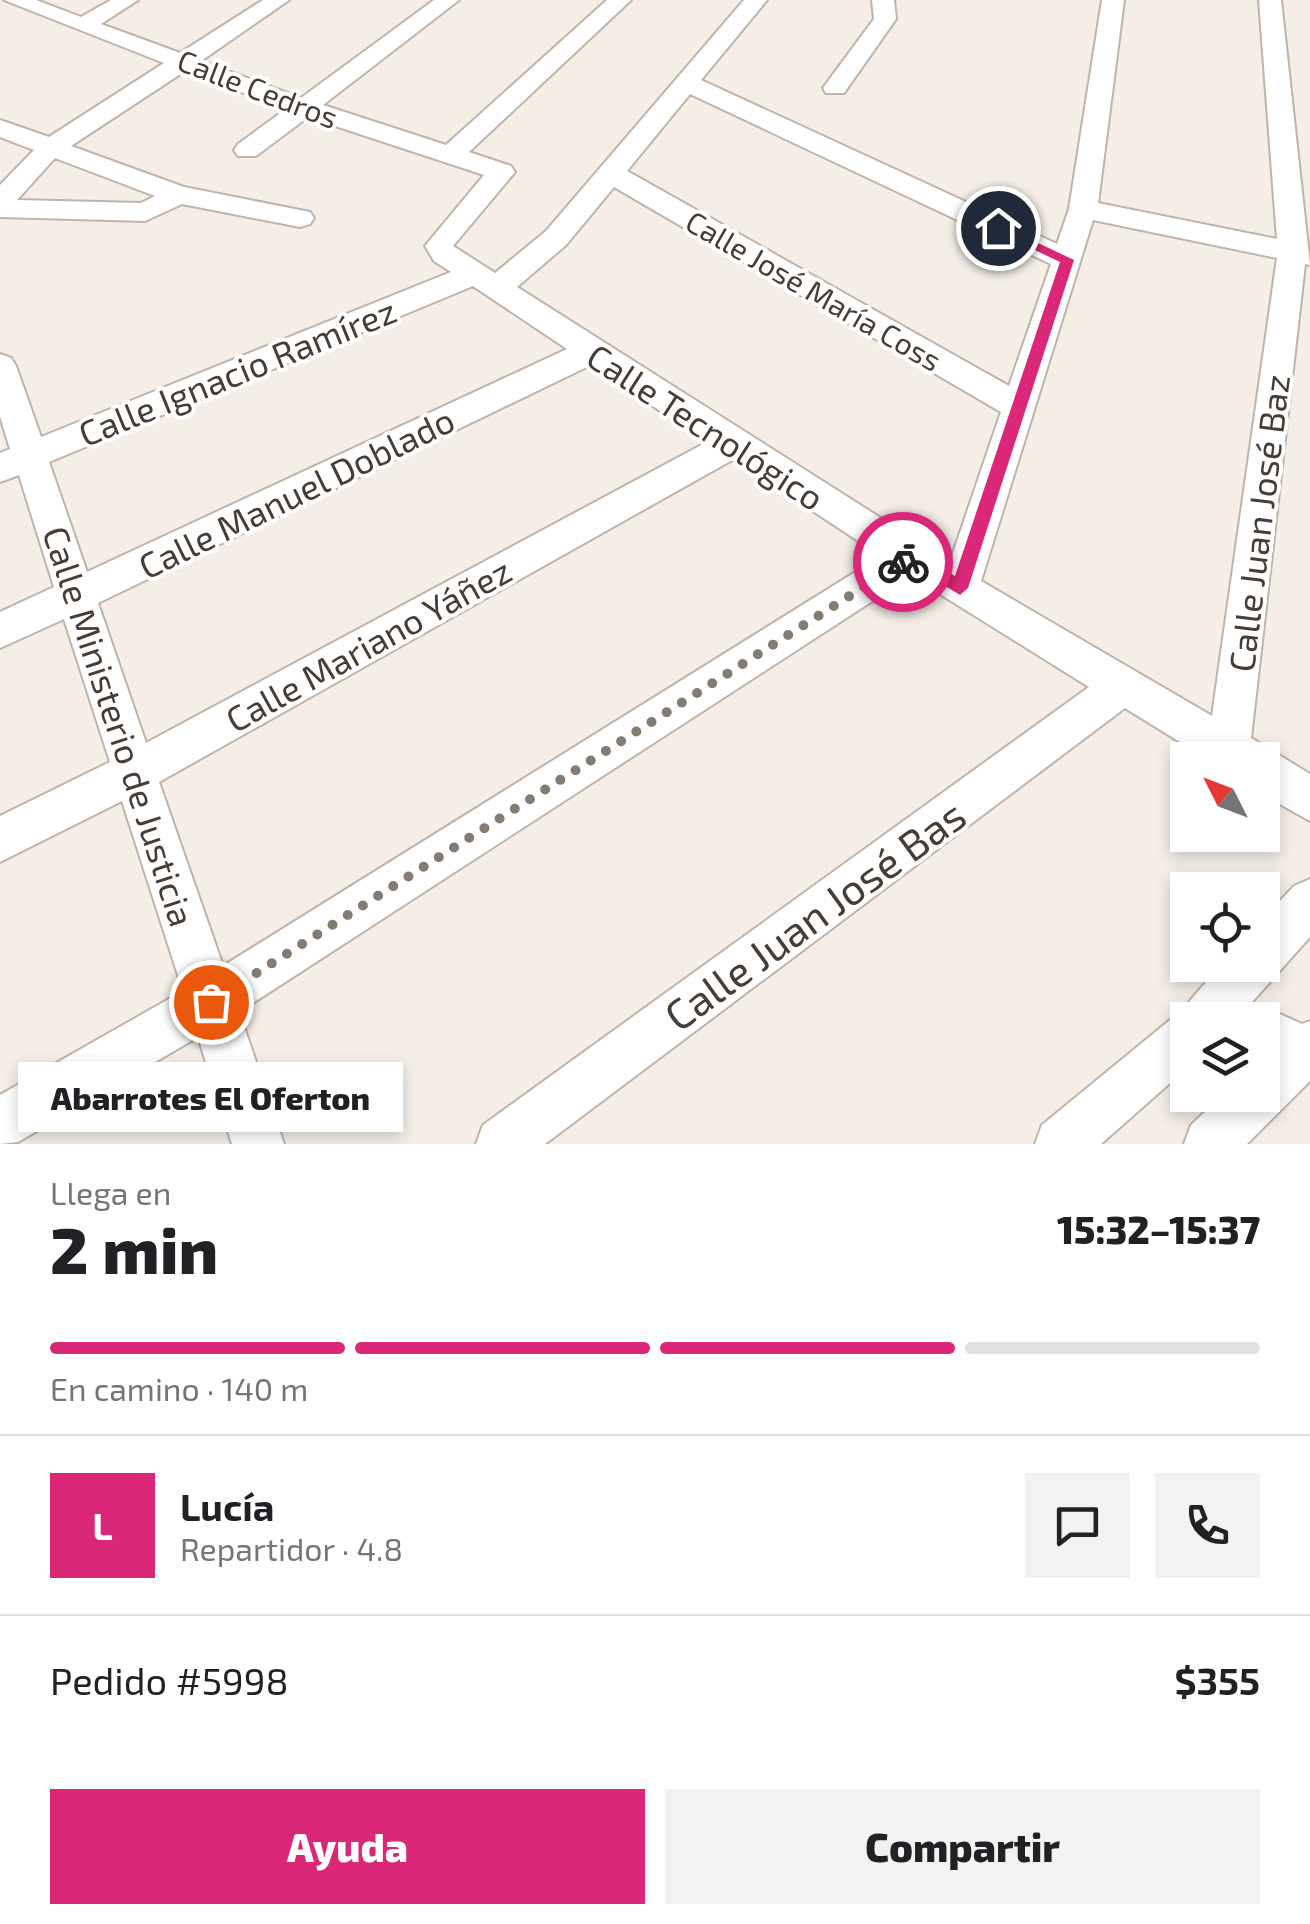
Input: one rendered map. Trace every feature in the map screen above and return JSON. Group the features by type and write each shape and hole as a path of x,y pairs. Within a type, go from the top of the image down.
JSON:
{"street":[{"name":"Calle Cedros","path":"15,0 303,107 502,172"},
{"path":"84,24 127,0"},
{"path":"0,204 50,148 278,0"},
{"path":"247,150 448,0"},
{"path":"452,154 620,0"},
{"name":"Calle Ignacio Ramírez","path":"15,462 486,281 556,238 756,0"},
{"path":"834,88 885,19 883,0"},
{"path":"960,588 1083,209 1113,0"},
{"name":"Calle Juan José Baz","path":"1249,742 1301,253 1270,0"},
{"path":"685,82 1067,260"},
{"path":"0,128 178,195 300,218"},
{"name":"Calle Tecnológico","path":"502,172 440,246 590,352 960,588 1219,742"},
{"name":"Calle José María Coss","path":"610,173 1018,406"},
{"path":"0,204 145,212 178,195"},
{"path":"1083,209 1301,253"},
{"name":"Calle Manuel Doblado","path":"0,631 590,352"},
{"name":"Calle Ministerio de Justicia","path":"0,366 15,462 77,597 258,1144"},
{"name":"Calle Mariano Yáñez","path":"0,840 135,772 734,444"},
{"path":"0,1124 211,1002 911,556"},
{"name":"Calle Juan José Bas","path":"502,1144 1125,684"},
{"name":"Calle Tecnológico","path":"1280,780 1310,799"},
{"path":"1280,936 1310,902"},
{"path":"1226,1002 1241,982"},
{"path":"1061,1144 1170,1054"},
{"path":"1210,1144 1243,1112"}],"way so far":[{"path":"211,1002 903,562"}],"place":[{"name":"Abarrotes El Oferton","path":"211,1002"}],"route":[{"path":"903,562 911,556 960,588 1067,260 998,228"}]}
